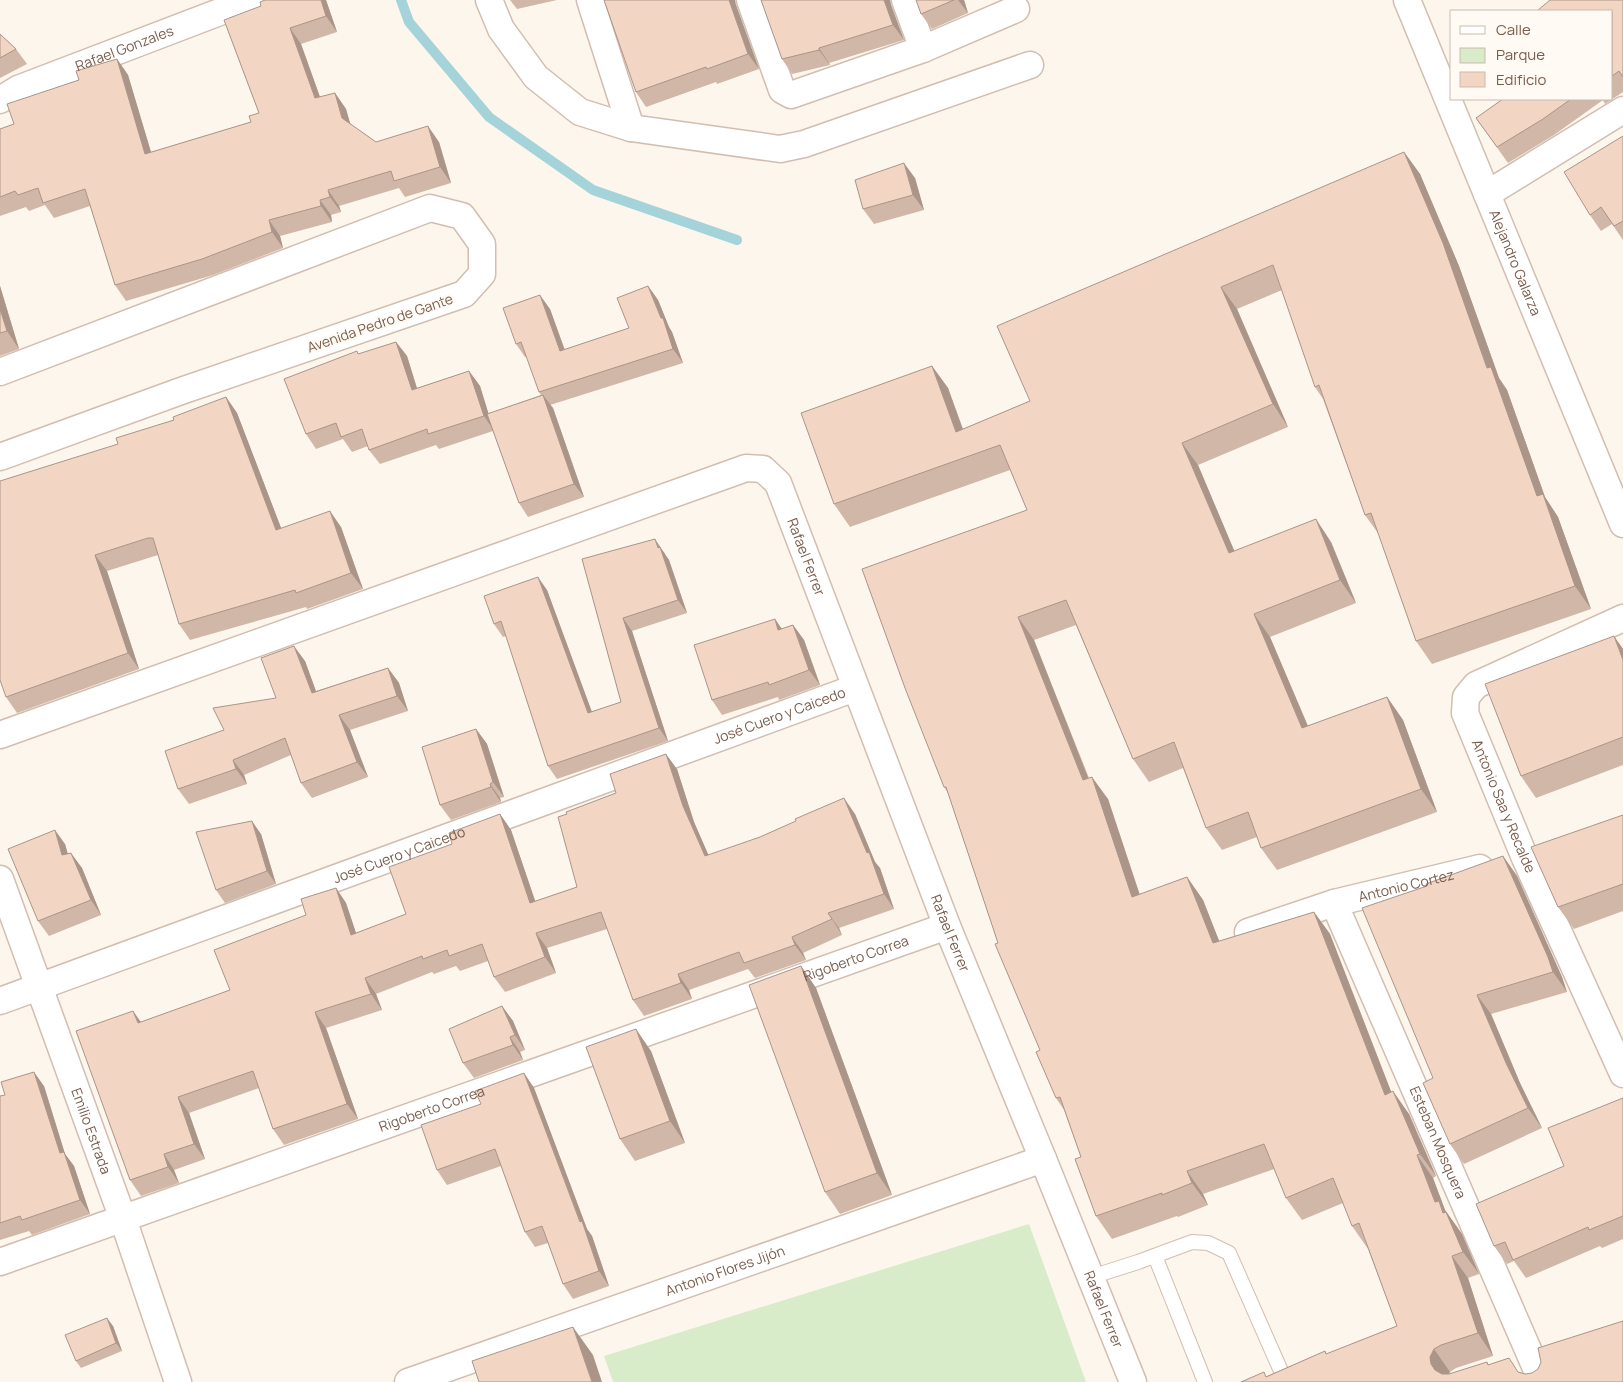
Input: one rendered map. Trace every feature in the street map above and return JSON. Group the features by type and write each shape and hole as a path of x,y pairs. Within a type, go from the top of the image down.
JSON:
{"street":[{"name":"Rafael Gonzales","path":"0,100 18,89 251,0"},
{"path":"489,0 501,29 536,77 580,112 631,128 780,149 804,144 1030,65"},
{"path":"590,0 631,128"},
{"path":"750,0 782,90 791,95 923,49 1016,9"},
{"path":"905,0 923,49"},
{"name":"Alejandro Galarza","path":"1407,0 1623,524"},
{"path":"1487,194 1623,110"},
{"name":"Avenida Pedro de Gante","path":"0,372 430,208 462,216 482,244 482,274 464,294 181,390 0,457"},
{"name":"Rafael Ferrer","path":"0,735 746,468 763,469 778,483 946,926 1133,1382"},
{"name":"Antonio Saa y Recalde","path":"1623,618 1476,685 1466,697 1465,713 1525,858 1623,1074"},
{"name":"José Cuero y Caicedo","path":"0,1001 855,688"},
{"name":"Antonio Cortez","path":"1248,932 1334,903 1525,858 1552,848"},
{"name":"Emilio Estrada","path":"0,880 123,1218 178,1382"},
{"name":"Esteban Mosquera","path":"1334,903 1541,1365"},
{"name":"Rigoberto Correa","path":"0,1262 946,926"},
{"name":"Antonio Flores Jijón","path":"408,1382 1043,1159"},
{"path":"1505,1368 1541,1365"}],"lane":[{"path":"1091,1277 1192,1242 1208,1244 1229,1253 1281,1371"},
{"path":"1155,1256 1205,1382"}],"green space":[{"path":"1029,1224 1086,1382 613,1382 604,1356"}],"building":[{"path":"265,0 321,0 326,16 290,28 315,98 335,93 342,118 376,142 428,126 440,167 394,181 391,171 328,190 330,197 320,200 321,206 269,220 272,232 202,259 115,285 85,189 43,203 38,188 18,195 15,191 0,197 0,129 14,124 7,104 79,80 76,71 117,59 145,154 251,122 249,116 259,113 224,20 261,6 260,2"},
{"path":"604,0 729,0 748,54 636,92"},
{"path":"761,0 884,0 893,25 819,48 819,50 782,59"},
{"path":"916,0 954,0 921,14"},
{"path":"1550,0 1623,0 1623,77 1619,71 1613,75 1613,10 1538,10"},
{"path":"0,34 16,49 0,58"},
{"path":"1502,100 1570,100 1497,147 1476,118"},
{"path":"1623,136 1623,221 1614,226 1601,207 1590,215 1564,172"},
{"path":"1404,152 1443,243 1487,368 1491,367 1537,496 1543,494 1575,586 1416,641 1371,513 1365,515 1319,385 1315,387 1273,265 1221,287 1273,404 1182,443 1229,553 1316,519 1340,580 1254,614 1302,728 1387,697 1421,789 1261,848 1248,812 1206,828 1174,742 1133,759 1066,600 1018,617 1083,780 1092,777 1132,897 1187,877 1213,943 1314,912 1385,1095 1393,1091 1420,1154 1417,1155 1435,1202 1439,1201 1443,1213 1446,1212 1463,1252 1452,1256 1478,1333 1434,1349 1430,1357 1431,1364 1435,1370 1442,1374 1449,1374 1487,1362 1488,1365 1509,1358 1518,1372 1532,1373 1538,1369 1541,1362 1538,1348 1623,1321 1623,1382 1241,1382 1264,1372 1266,1377 1325,1351 1326,1354 1397,1326 1359,1223 1352,1226 1333,1178 1286,1198 1264,1144 1187,1171 1192,1183 1162,1195 1162,1193 1096,1216 1075,1159 1081,1157 1060,1097 1056,1098 1036,1052 1040,1050 995,944 998,943 946,787 944,787 905,688 862,569 1027,510 1000,445 834,504 801,413 932,366 956,432 1030,401 997,326"},
{"path":"904,163 913,195 863,209 855,180"},
{"path":"648,286 661,318 663,318 673,349 539,392 521,342 516,344 503,308 540,295 560,351 629,328 617,298"},
{"path":"0,309 7,331 0,333"},
{"path":"396,342 412,390 469,371 484,416 428,434 427,429 369,450 362,429 341,437 336,423 306,434 284,379 357,351 358,354"},
{"path":"543,395 574,484 519,503 487,414"},
{"path":"226,397 276,530 330,511 351,573 296,593 295,590 179,624 153,538 95,555 128,653 6,697 0,680 0,481 118,444 116,438 174,420 173,417"},
{"path":"655,539 658,548 660,547 678,600 623,618 659,728 548,766 501,621 494,624 484,596 538,577 588,713 621,702 582,559"},
{"path":"775,619 778,630 793,625 809,670 769,685 768,682 712,700 694,645"},
{"path":"1614,636 1623,660 1623,737 1521,776 1485,684"},
{"path":"294,646 312,693 388,668 397,696 339,715 357,762 301,783 285,738 233,760 236,769 178,789 165,751 224,730 213,708 276,698 261,658"},
{"path":"476,729 493,782 490,784 491,787 440,805 422,747"},
{"path":"666,754 683,806 705,856 760,837 796,821 795,819 844,798 867,853 869,852 884,894 828,913 832,919 792,937 795,945 744,963 739,952 678,974 681,983 633,1000 601,912 536,933 545,957 494,977 482,944 449,956 447,950 423,959 422,956 365,978 371,994 315,1012 347,1104 273,1129 253,1071 178,1097 194,1144 164,1154 168,1167 130,1180 76,1031 133,1011 138,1023 230,990 214,950 306,915 301,899 336,888 351,935 406,914 389,867 452,844 449,833 500,814 530,903 577,887 558,817 567,814 566,812 616,793 610,774"},
{"path":"1623,815 1623,884 1558,907 1531,847"},
{"path":"252,821 267,871 216,890 196,832"},
{"path":"55,830 62,855 71,853 91,900 38,921 8,849"},
{"path":"1503,856 1553,972 1477,995 1506,1063 1528,1108 1450,1144 1423,1083 1433,1078 1362,908 1427,886 1426,884"},
{"path":"801,966 877,1173 825,1192 749,985"},
{"path":"502,1006 515,1035 510,1037 513,1045 463,1063 449,1029"},
{"path":"636,1029 670,1121 620,1139 586,1047"},
{"path":"34,1072 60,1153 64,1152 80,1200 22,1220 20,1216 0,1223 0,1096 5,1095 1,1082"},
{"path":"524,1073 580,1222 582,1221 599,1271 563,1284 542,1226 525,1232 495,1149 437,1170 421,1125 481,1104 475,1091"},
{"path":"1623,1098 1623,1216 1589,1230 1588,1227 1513,1260 1505,1242 1494,1246 1476,1204 1564,1166 1548,1128"},
{"path":"107,1318 116,1343 76,1361 65,1335"},
{"path":"573,1327 592,1382 479,1382 472,1361"}],"waterway":[{"path":"401,0 409,22 489,117 593,190 737,240"}]}
